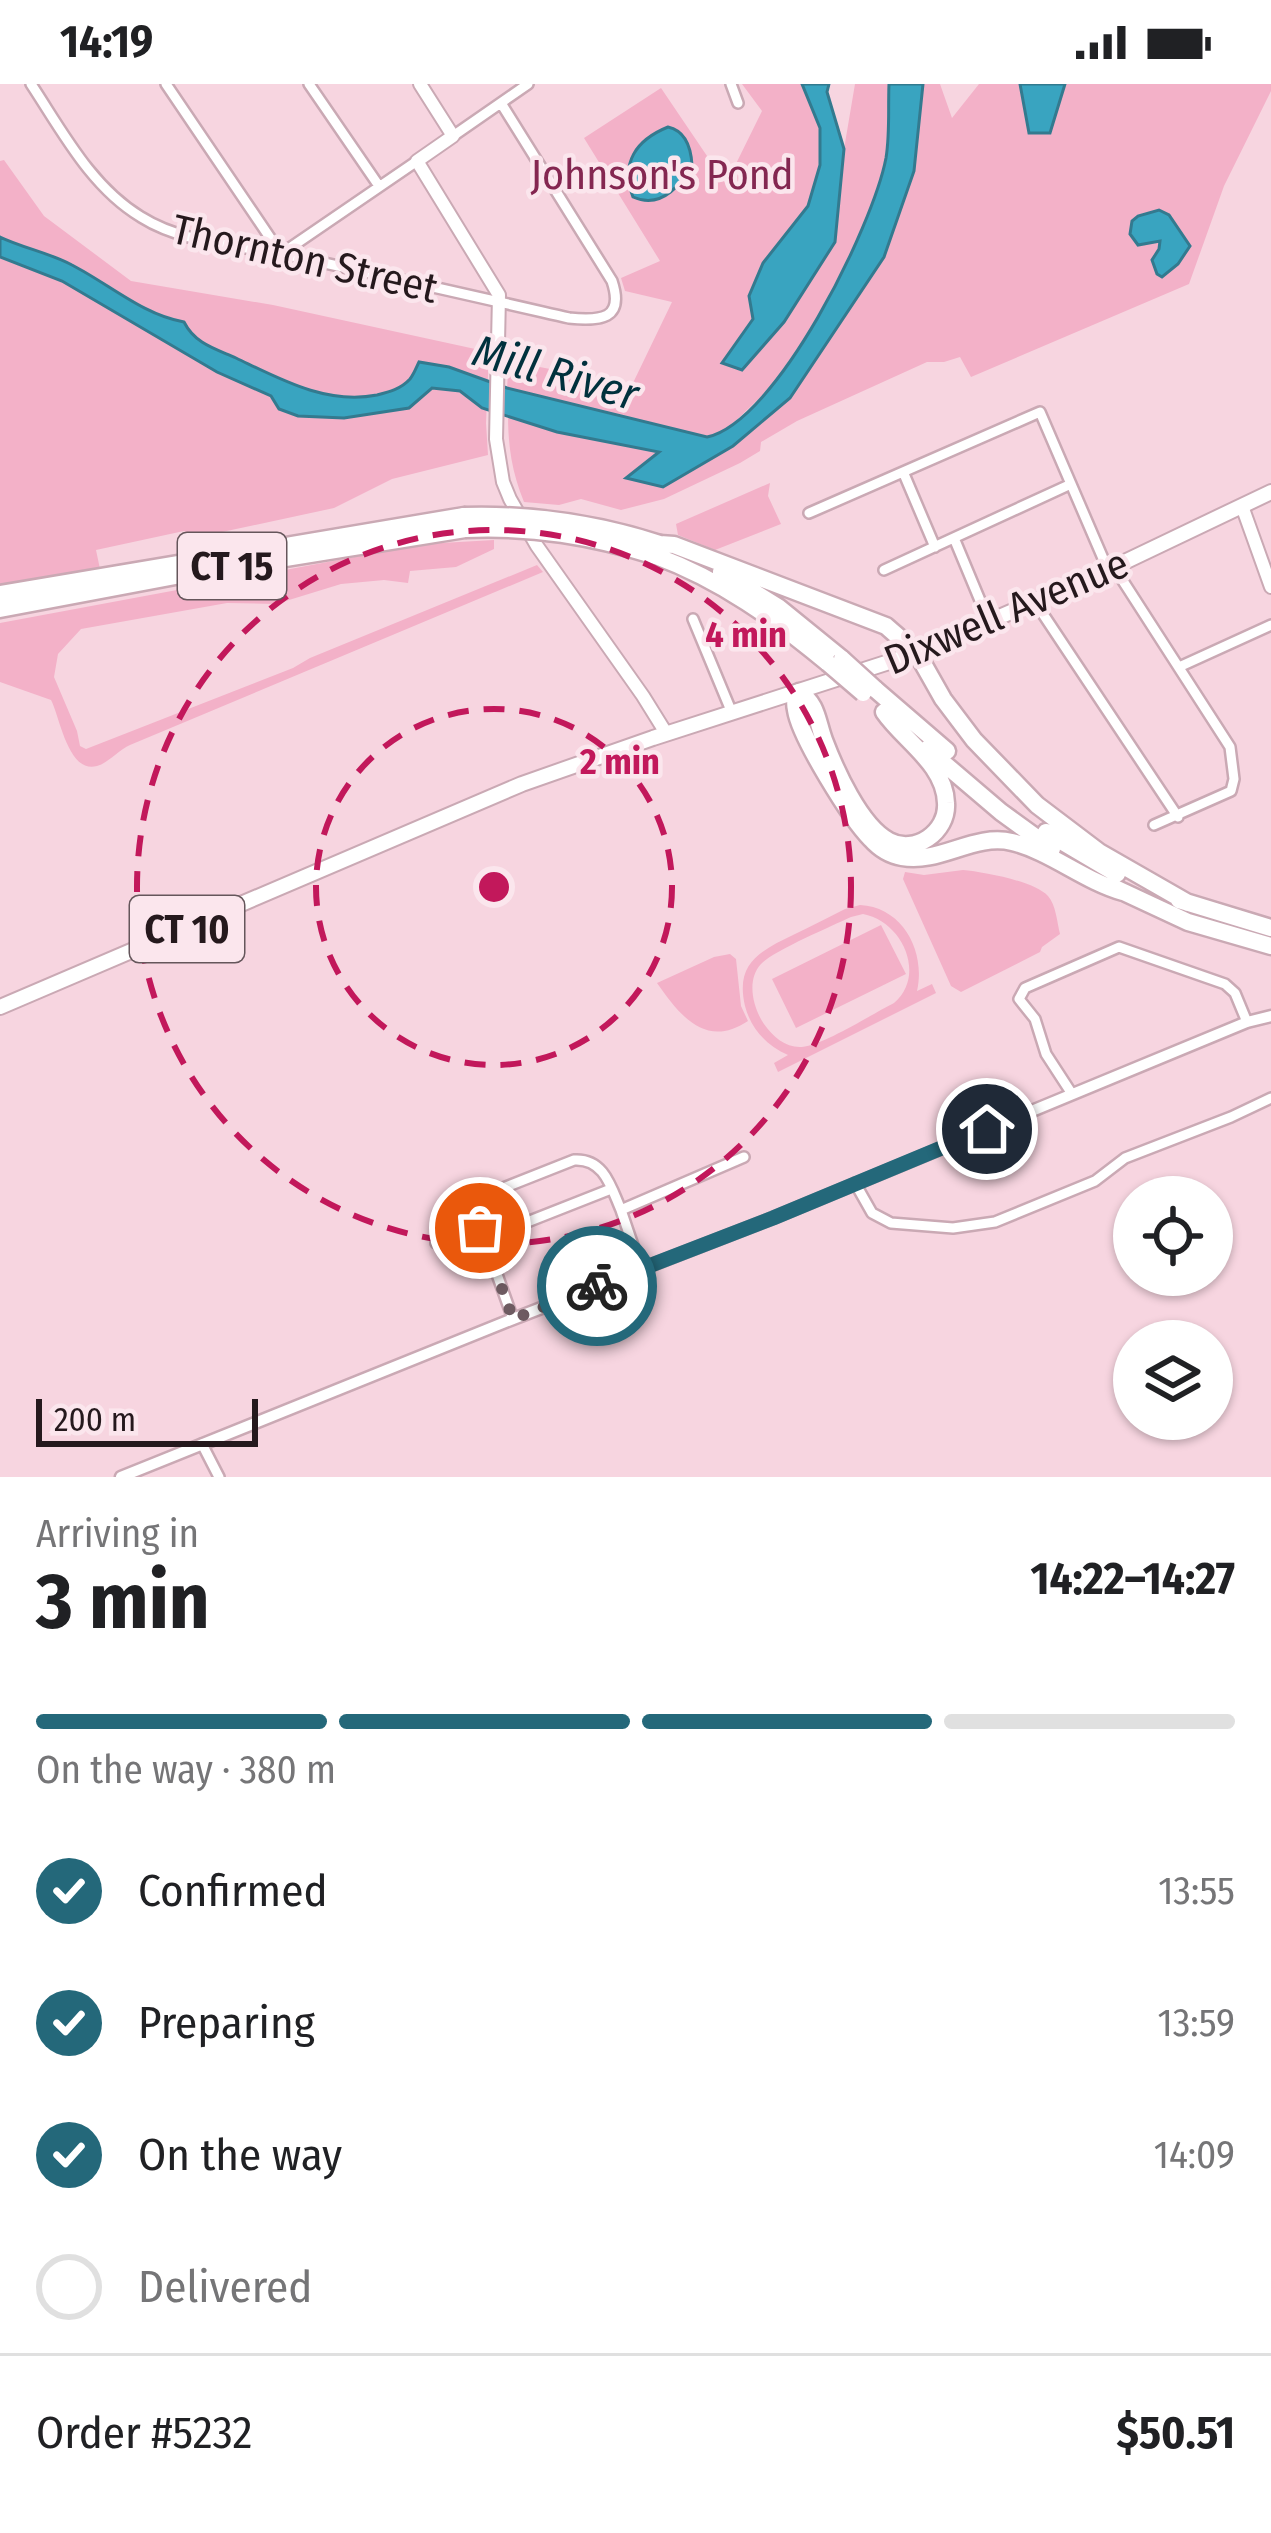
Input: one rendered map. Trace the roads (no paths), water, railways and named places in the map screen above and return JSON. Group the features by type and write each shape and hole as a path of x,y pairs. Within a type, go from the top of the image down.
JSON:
{"highway":[{"name":"CT 15","path":"0,594 465,522 530,516 617,530 752,604 835,661 1057,840 1130,880 1271,928"},
{"name":"CT 15","path":"0,610 465,522"},
{"path":"658,550 674,545 886,626 916,653 974,740 1037,806 1099,852 1188,903"},
{"name":"CT 15","path":"869,691 884,712 1048,848 1123,892 1188,922 1271,946"},
{"path":"884,712 928,761 947,801 945,819 918,844 901,846 884,839 870,824 836,767 812,703 799,692 795,710 817,755 874,843 905,858 978,842 1012,842 1123,892"}],"main road":[{"path":"420,84 453,136 417,161 495,285 500,303 496,439 503,482 537,547 666,734"},
{"name":"Dixwell Avenue","path":"0,1007 472,803 916,653 1111,569 1271,492"},
{"path":"1241,506 1271,587"}],"street":[{"name":"Thornton Street","path":"31,84 81,160 140,217 187,236 593,321 607,317 617,297 612,280 501,103"},
{"path":"166,84 281,254 417,161"},
{"path":"309,84 380,186"},
{"path":"453,136 528,84"},
{"path":"731,84 738,103"},
{"path":"809,513 1040,412 1111,569 1230,747 1231,790 1154,825"},
{"path":"904,473 935,547"},
{"path":"884,571 1071,484"},
{"path":"954,538 989,622"},
{"path":"1035,602 1178,817"},
{"path":"693,619 732,713"},
{"path":"1179,667 1271,625"},
{"path":"1072,1094 1052,1066 1035,1018 1019,999 1025,988 1119,946 1231,988 1247,1022"},
{"path":"121,1477 1271,1016"},
{"path":"855,1183 872,1214 891,1222 953,1228 995,1222 1096,1181 1125,1158 1271,1098"},
{"path":"621,1210 744,1156"},
{"path":"513,1319 482,1233 482,1204 488,1194 574,1160 597,1166 621,1210 641,1269"},
{"path":"436,1243 482,1233 611,1189"},
{"path":"202,1444 219,1477"}],"water":[{"path":"802,84 829,84 827,92 844,149 835,242 784,322 742,370 722,363 753,319 749,296 763,263 808,206 820,165 820,128"},
{"path":"889,84 923,84 914,171 884,257 790,398 733,446 663,487 626,478 659,452 557,432 482,408 460,391 432,388 409,408 344,418 298,416 279,409 271,396 217,372 62,281 0,257 0,237 64,261 140,306 184,322 207,345 322,393 358,397 390,391 410,379 419,362 707,437 734,423 763,397 791,360 842,272 886,158"},
{"path":"1020,84 1065,84 1050,133 1029,133"},
{"name":"Johnson's Pond","path":"668,127 686,141 692,165 668,194 652,200 633,197 628,174 634,154 647,139"},
{"path":"1159,210 1169,215 1190,246 1162,277 1152,260 1160,241 1138,245 1130,234 1138,216"}],"water label":[{"name":"Mill River","path":"556,372"}]}
